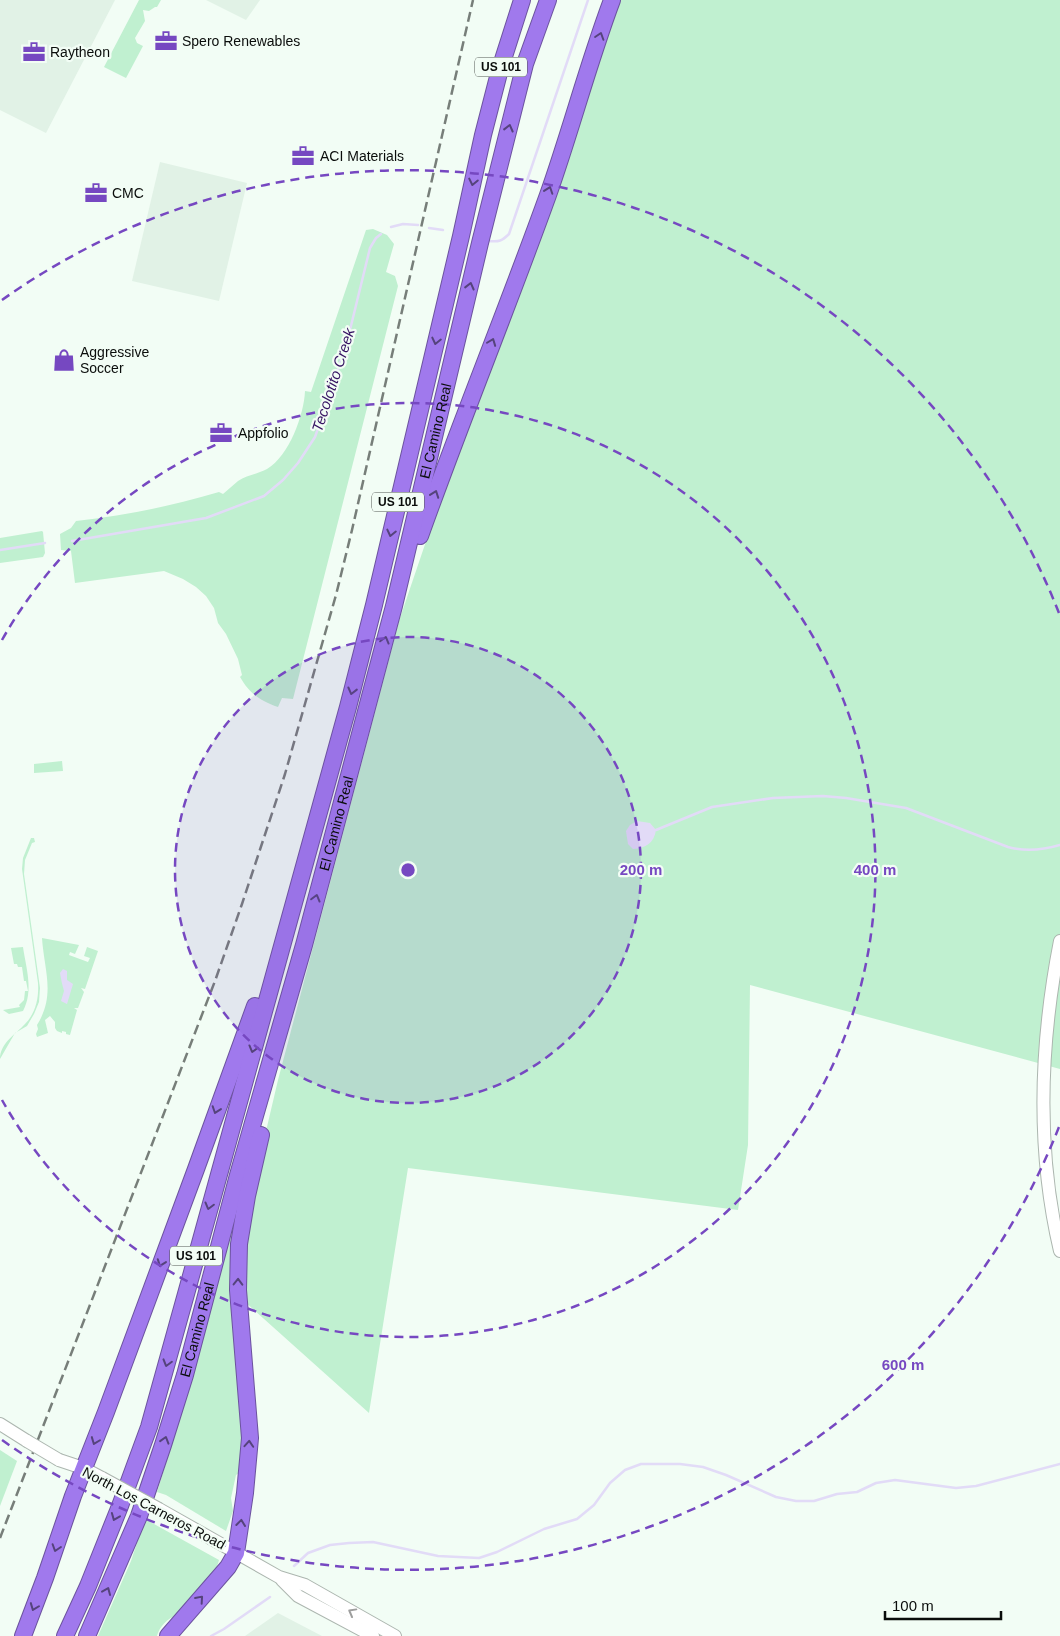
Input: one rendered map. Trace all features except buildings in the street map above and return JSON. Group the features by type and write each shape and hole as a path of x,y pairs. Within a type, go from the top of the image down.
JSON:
{"highway":[{"path":"483,135 482,105 510,0"},
{"name":"El Camino Real","path":"65,1636 92,1577 148,1427 348,707 459,246 483,135 500,69 522,0"},
{"name":"El Camino Real","path":"87,1636 139,1516 184,1375 238,1175 304,945 394,606 457,336 525,64 548,0"},
{"path":"394,606 548,193 612,0"},
{"path":"23,1636 46,1578 83,1468 106,1412 265,977 292,882 303,867"},
{"path":"168,1636 228,1567 236,1552 245,1493 250,1438 238,1290 240,1244 247,1196 304,945"}],"main road":[{"path":"1060,941 1047,1023 1043,1107 1045,1155 1050,1198 1060,1251"},
{"name":"North Los Carneros Road","path":"0,1424 60,1460 83,1468 279,1577 305,1585 395,1636"},
{"name":"North Los Carneros Road","path":"279,1577 298,1596 373,1636"}],"shaded area":[{"name":"Raytheon","path":"0,0 115,0 46,133 0,110"},
{"path":"206,0 260,0 246,20"},
{"path":"160,162 247,183 219,301 132,281"},
{"path":"637,821 650,823 656,830 649,844 633,849 628,844 626,831 630,825"},
{"path":"63,969 67,971 67,980 73,984 67,1004 61,1001 64,991 60,973"},
{"path":"278,1613 322,1636 245,1636"}],"green space":[{"path":"139,0 161,0 157,7 149,11 143,10 145,21 135,38 137,43 143,46 126,78 104,67"},
{"path":"617,0 1060,0 1060,1069 750,985 748,1145 738,1210 408,1168 369,1413 244,1301 242,1256 251,1195 278,1080 399,621"},
{"path":"373,229 387,235 394,244 386,272 395,276 398,286 293,699 282,698 278,707 265,702 247,688 240,677 242,675 238,659 226,634 218,623 214,608 206,596 196,587 164,571 75,583 71,551 61,550 60,534 71,528 76,521 148,510 219,492 223,494 238,481 264,471 275,463 294,434 302,411 305,391 311,392 366,230"},
{"path":"42,531 45,553 43,557 0,563 0,538"},
{"path":"62,761 63,771 34,773 34,764"},
{"path":"31,838 34,838 35,842 32,843 25,860 24,874 40,988 39,1002 27,1026 17,1032 32,1015 38,994 22,869 23,858"},
{"path":"42,938 79,945 75,954 70,952 69,955 88,962 90,958 84,956 87,947 98,951 85,989 81,988 84,992 78,1008 74,1008 77,1010 70,1035 66,1034 66,1032 57,1031 55,1022 50,1016 45,1020 48,1033 37,1037 36,1034 37,1025 46,1003 47,993"},
{"path":"23,947 29,987 28,996 23,1011 9,1014 3,1010 20,1007 19,1005 24,1000 25,991 28,991 22,967 14,964 11,948"},
{"path":"14,1034 0,1059 3,1048"},
{"path":"232,1230 234,1230 242,1442 239,1473 236,1475 231,1498 233,1511 226,1531 166,1495 157,1492 192,1379"},
{"path":"0,1450 17,1461 0,1506"},
{"path":"145,1519 219,1560 217,1567 213,1575 177,1615 164,1623 157,1636 98,1636 131,1561"}],"waterway":[{"path":"489,241 500,240 509,234 588,0"},
{"path":"391,227 403,224 418,225"},
{"path":"429,228 443,230"},
{"name":"Tecolotito Creek","path":"72,541 206,518 264,496 283,480 298,463 315,437 349,334 370,248 381,234"},
{"name":"Tecolotito Creek","path":"0,550 45,543"},
{"path":"656,830 712,807 773,798 823,796 906,808 1015,849 1034,850 1060,845"},
{"path":"294,1566 308,1553 330,1545 349,1543 373,1542 438,1556 479,1558 497,1552 544,1529 577,1519 594,1505 610,1483 625,1470 641,1464 680,1464 703,1467 776,1497 796,1501 814,1501 837,1494 857,1492 876,1483 895,1480 956,1488 976,1486 1060,1464"},
{"path":"211,1636 270,1597"}],"railway":[{"path":"0,1538 215,981 285,774 336,595 352,530 473,0"}],"place":[{"name":"Spero Renewables","path":"166,41"},
{"name":"Raytheon","path":"34,52"},
{"name":"ACI Materials","path":"303,156"},
{"name":"CMC","path":"96,193"},
{"name":"Aggressive Soccer","path":"64,360"},
{"name":"Appfolio","path":"221,433"}]}
